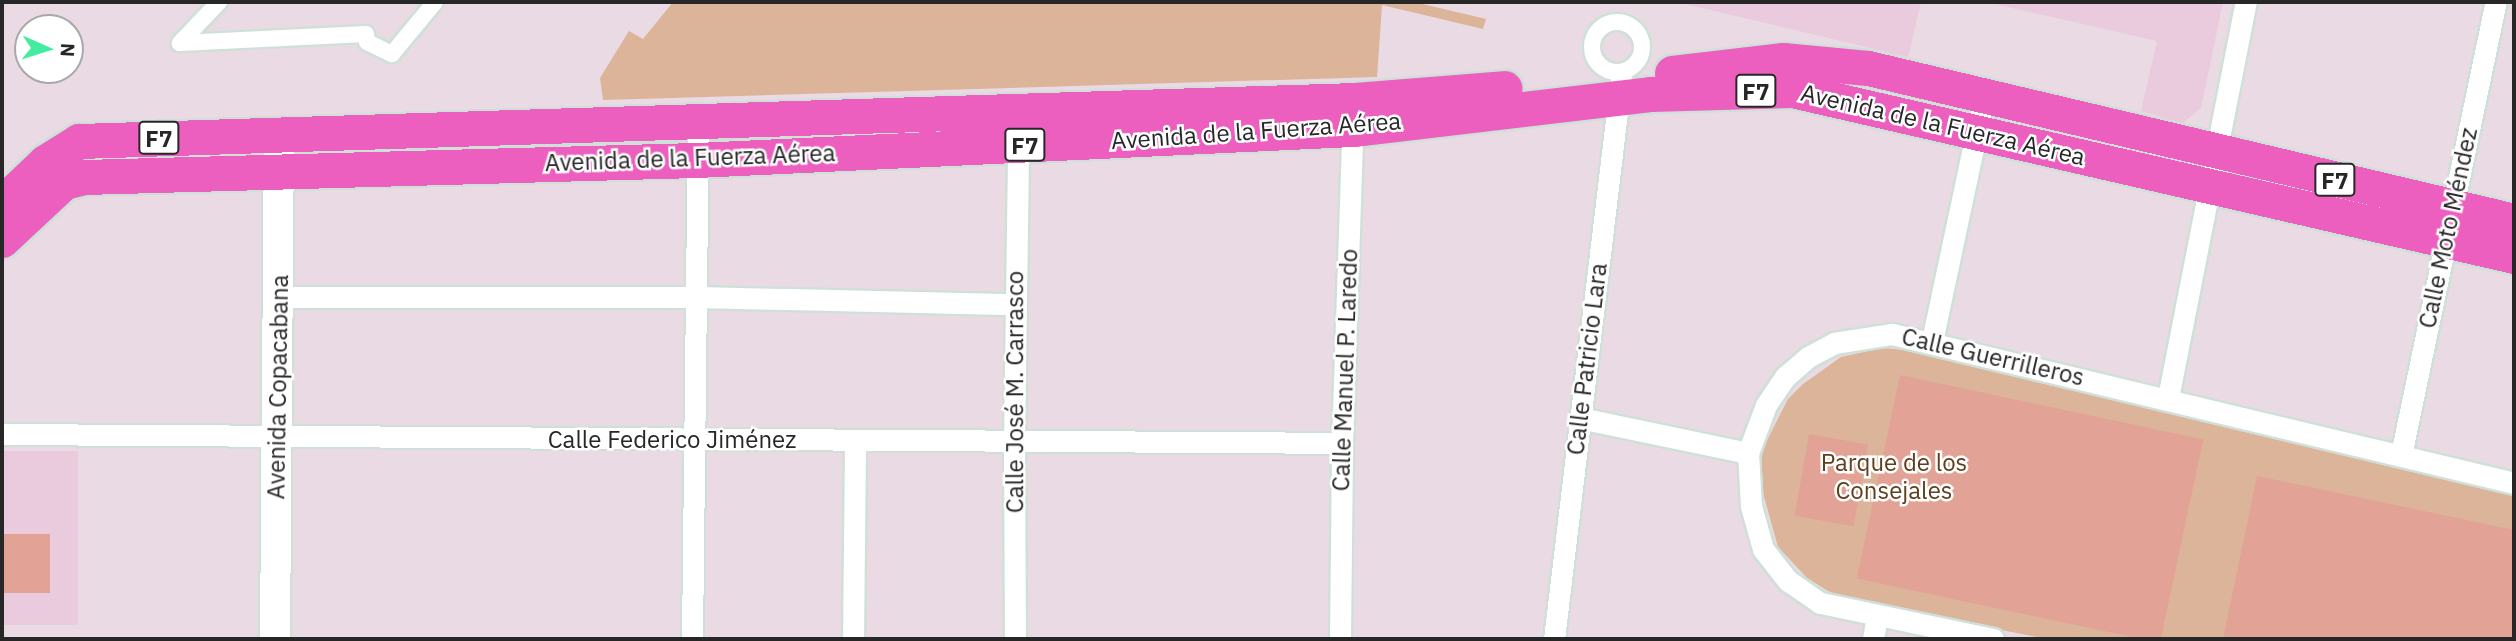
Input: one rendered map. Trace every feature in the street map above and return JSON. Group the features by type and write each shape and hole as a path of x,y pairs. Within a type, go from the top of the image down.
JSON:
{"highway":[{"name":"Avenida de la Fuerza Aérea","path":"2,203 54,172 85,177 280,169 697,160 1018,145 1353,114 1612,79 1783,60 1868,68 1984,97 2214,170"},
{"name":"Avenida de la Fuerza Aérea","path":"1612,79 1792,90 1977,132 2214,170 2449,223 2514,256"},
{"name":"Avenida de la Fuerza Aérea","path":"2,240 79,141 698,122 1353,114"},
{"name":"Avenida de la Fuerza Aérea","path":"2449,223 2514,221"}],"main road":[{"name":"Avenida Copacabana","path":"275,639 279,134"}],"street":[{"path":"219,2 180,43 366,34 367,42 392,54 435,2"},
{"path":"2168,398 2246,2"},
{"name":"Calle Moto Méndez","path":"2401,455 2496,2"},
{"name":"Calle Patricio Lara","path":"1554,639 1580,418 1612,79"},
{"path":"1932,341 1984,97"},
{"name":"Calle Manuel P. Laredo","path":"1340,639 1342,443 1353,114"},
{"path":"692,639 698,122"},
{"name":"Calle José M. Carrasco","path":"1015,639 1014,443 1018,145"},
{"path":"279,297 696,297 1016,304"},
{"name":"Calle Guerrilleros","path":"1993,639 1820,603 1788,581 1763,549 1751,506 1748,453 1766,405 1784,377 1808,358 1834,343 1861,337 1892,334 1932,341 2514,483"},
{"path":"1580,418 1748,453"},
{"name":"Calle Federico Jiménez","path":"2,434 1014,443 1342,443"},
{"path":"853,639 855,441"},
{"path":"1873,639 1877,617"}],"shaded area":[{"path":"1677,2 1921,2 1908,57"},
{"path":"1986,2 2223,2 2201,108 2183,123 2141,111 2157,41"},
{"path":"2,451 78,451 78,625 2,625"}],"green space":[{"path":"673,2 1414,2 1486,19 1483,29 1382,5 1377,77 603,100 600,78 629,31 643,39"},
{"path":"672,132 673,146 319,171 318,157"},
{"name":"Parque de los Consejales","path":"1882,348 1919,351 2514,493 2514,639 2047,639 1852,600 1828,591 1807,578 1778,547 1761,486 1760,464 1765,444 1788,399 1803,384 1841,357"},
{"path":"1900,375 2203,439 2161,639 2142,639 1857,578"},
{"path":"1809,434 1868,444 1854,526 1795,516"},
{"path":"2257,476 2514,530 2514,639 2223,639"},
{"path":"2,534 50,534 50,593 2,593"}]}
